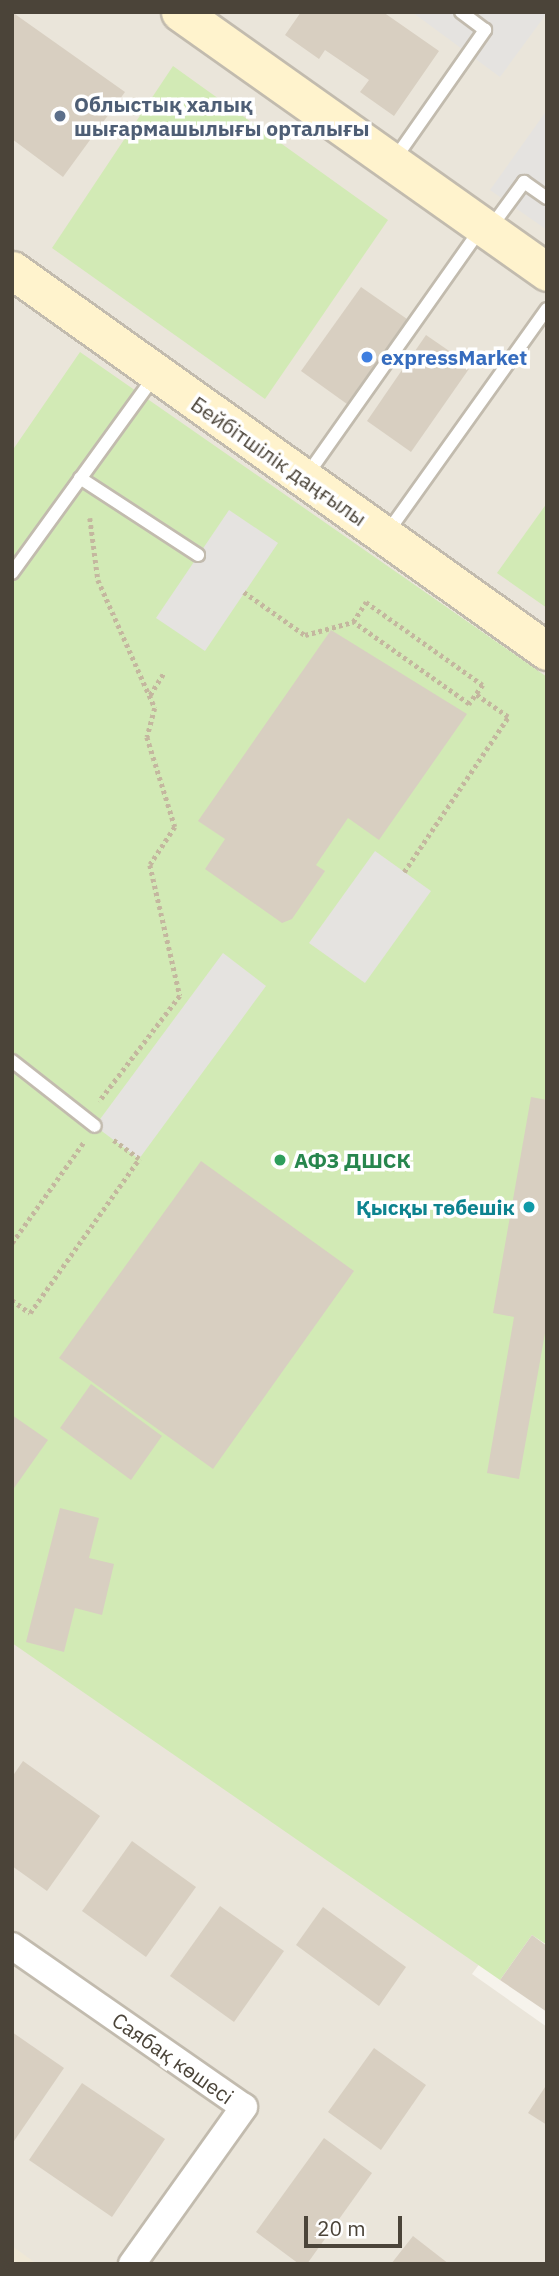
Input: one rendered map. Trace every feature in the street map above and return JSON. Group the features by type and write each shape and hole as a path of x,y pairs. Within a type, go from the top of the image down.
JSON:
{"main road":[{"path":"180,12 547,272"},
{"name":"Бейбітшілік даңғылы","path":"12,270 547,652"}],"street":[{"name":"Саябақ көшесі","path":"12,1946 244,2107 132,2264"}],"lane":[{"path":"391,163 485,30 461,12"},
{"path":"304,479 486,229 524,182 547,198"},
{"path":"385,536 547,309"},
{"path":"12,573 156,374"},
{"path":"80,478 198,555"},
{"path":"12,1062 90,1123"}],"path":[{"path":"12,1243 90,1123 180,996 150,865 175,827 148,737 155,708 98,580 90,518"},
{"path":"244,593 305,635 353,622 366,602 483,685 469,704 353,622"},
{"path":"149,696 163,674"},
{"path":"404,872 508,717 476,695"},
{"path":"12,1300 30,1312 139,1159 90,1123"}],"shaded area":[{"path":"12,12 547,12 547,1871 472,1974 547,2027 547,2264 12,2264"},
{"path":"412,12 547,12 547,13 500,77"},
{"path":"547,110 547,230 490,190"},
{"path":"229,510 278,543 205,651 156,618"},
{"path":"375,851 431,891 365,983 309,943"},
{"path":"223,953 266,986 139,1159 95,1126"},
{"path":"12,2246 37,2264 12,2264"}],"green space":[{"path":"173,66 388,220 265,399 52,248"},
{"name":"АФЗ ДШСК","path":"80,352 547,677 547,1945 532,1935 500,1980 12,1643 12,451"},
{"path":"547,503 547,608 497,573"}],"building":[{"name":"Облыстық халық шығармашылығы орталығы","path":"12,12 125,92 63,177 12,139"},
{"path":"301,12 383,12 439,51 394,116 360,92 369,80 325,50 319,59 285,35"},
{"path":"361,287 407,319 347,404 301,371"},
{"path":"426,335 471,366 411,452 367,421"},
{"path":"331,630 467,714 379,840 348,818 316,865 325,871 292,919 282,923 205,869 225,839 198,821"},
{"name":"Қысқы төбешік","path":"531,1097 547,1100 547,1322 519,1479 487,1473 514,1317 493,1313"},
{"path":"201,1161 354,1271 213,1469 59,1358"},
{"path":"91,1384 162,1436 131,1480 60,1428"},
{"path":"12,1415 48,1440 12,1491"},
{"path":"60,1508 99,1518 89,1558 114,1564 102,1615 75,1608 64,1652 26,1642"},
{"path":"23,1761 100,1816 47,1891 12,1866 12,1777"},
{"path":"132,1841 196,1887 146,1957 82,1911"},
{"path":"220,1906 284,1951 234,2022 170,1976"},
{"path":"323,1907 406,1967 379,2006 296,1945"},
{"path":"532,1935 547,1946 547,2012 500,1980"},
{"path":"12,2032 64,2068 12,2144"},
{"path":"374,2048 426,2085 381,2150 328,2112"},
{"path":"82,2083 165,2139 112,2217 29,2160"},
{"path":"547,2084 547,2125 528,2113"},
{"path":"324,2138 372,2173 307,2264 299,2264 256,2232"},
{"path":"413,2236 449,2264 391,2264"}],"place":[{"name":"Облыстық халық шығармашылығы орталығы","path":"60,116"},
{"name":"expressMarket","path":"367,357"},
{"name":"АФЗ ДШСК","path":"280,1160"},
{"name":"Қысқы төбешік","path":"529,1207"}]}
